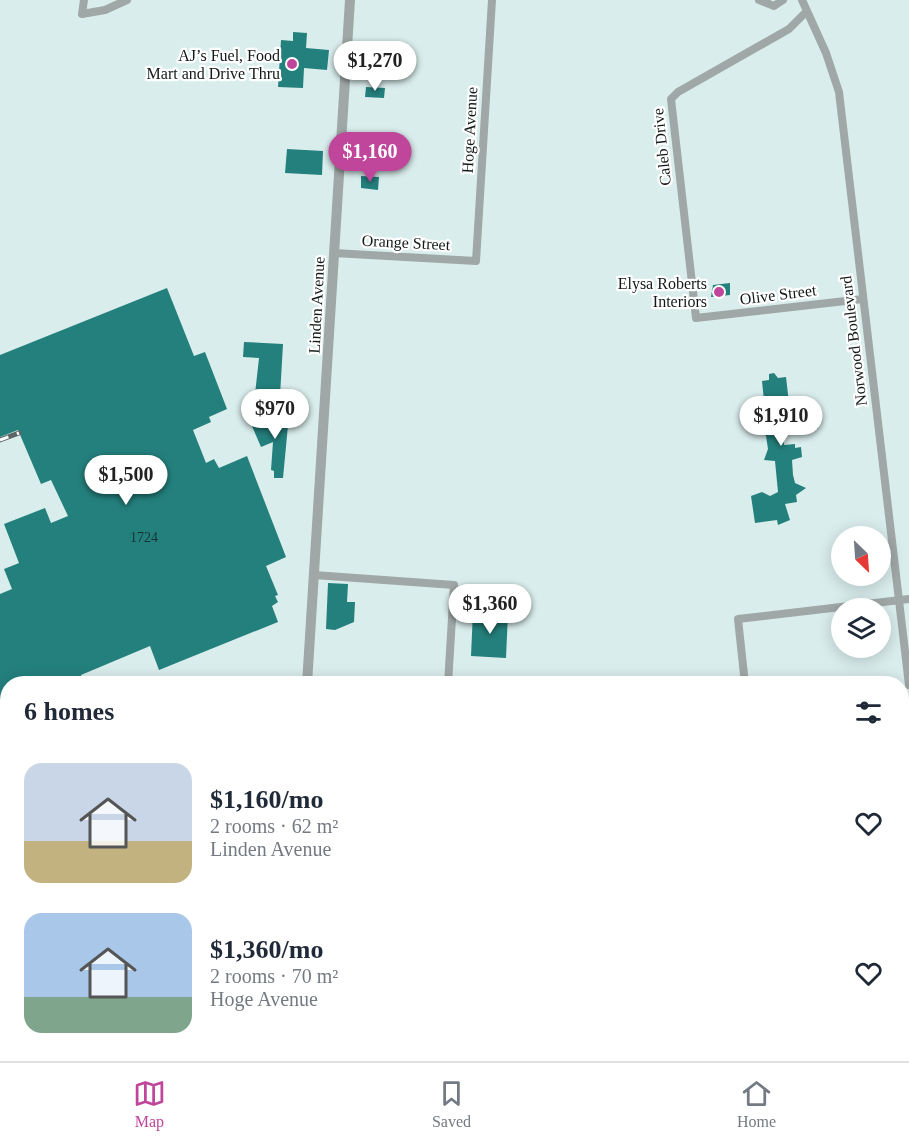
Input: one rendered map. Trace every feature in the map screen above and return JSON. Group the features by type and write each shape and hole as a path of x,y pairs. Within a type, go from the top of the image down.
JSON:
{"street":[{"path":"84,0 82,14 105,10 127,0"},
{"name":"Linden Avenue","path":"308,676 350,0"},
{"name":"Hoge Avenue","path":"476,261 492,0"},
{"path":"759,0 774,6 783,0"},
{"name":"Norwood Boulevard","path":"802,0 826,53 839,92 908,676"},
{"name":"Caleb Drive","path":"696,318 671,99 678,92 789,29 807,11"},
{"name":"Orange Street","path":"334,253 476,261"},
{"name":"Olive Street","path":"696,318 863,299"},
{"path":"315,575 454,585 448,676"},
{"path":"745,676 738,619 909,599"}],"building":[{"name":"AJ’s Fuel, Food Mart and Drive Thru","path":"293,32 307,33 306,48 329,50 327,70 304,68 303,88 278,87 281,40 293,41"},
{"path":"366,87 385,88 384,98 365,97"},
{"path":"287,149 323,151 322,175 285,173"},
{"path":"361,176 379,177 378,190 361,188"},
{"path":"730,283 730,295 711,297 713,285"},
{"path":"167,288 194,356 205,352 227,409 209,417 211,422 193,430 206,463 214,459 219,468 247,456 286,557 266,566 278,595 275,596 278,602 272,606 278,622 159,670 150,646 81,676 0,676 0,594 12,589 4,569 19,563 4,524 45,508 51,523 68,516 51,480 41,484 18,430 0,437 0,355"},
{"path":"244,342 283,344 280,396 255,394 259,358 243,357"},
{"path":"774,373 778,378 786,377 789,403 813,401 819,414 818,429 807,430 806,426 783,429 784,445 795,444 795,448 801,447 802,457 792,460 793,475 795,483 806,488 796,495 797,502 785,504 790,520 778,525 777,520 755,523 751,496 762,492 770,496 778,492 775,461 764,460 768,449 766,436 757,426 756,420 762,420 761,412 765,411 762,381 769,380 769,374"},
{"path":"273,414 289,415 283,478 274,478 274,471 271,470 273,442 261,447 252,426 273,417"},
{"path":"328,583 348,584 347,602 355,602 354,622 335,630 326,629"},
{"path":"473,611 508,613 506,658 471,656"}],"railway":[{"path":"0,440 19,433"}],"place":[{"name":"AJ’s Fuel, Food Mart and Drive Thru","path":"292,64"},
{"name":"Elysa Roberts Interiors","path":"719,292"}]}
